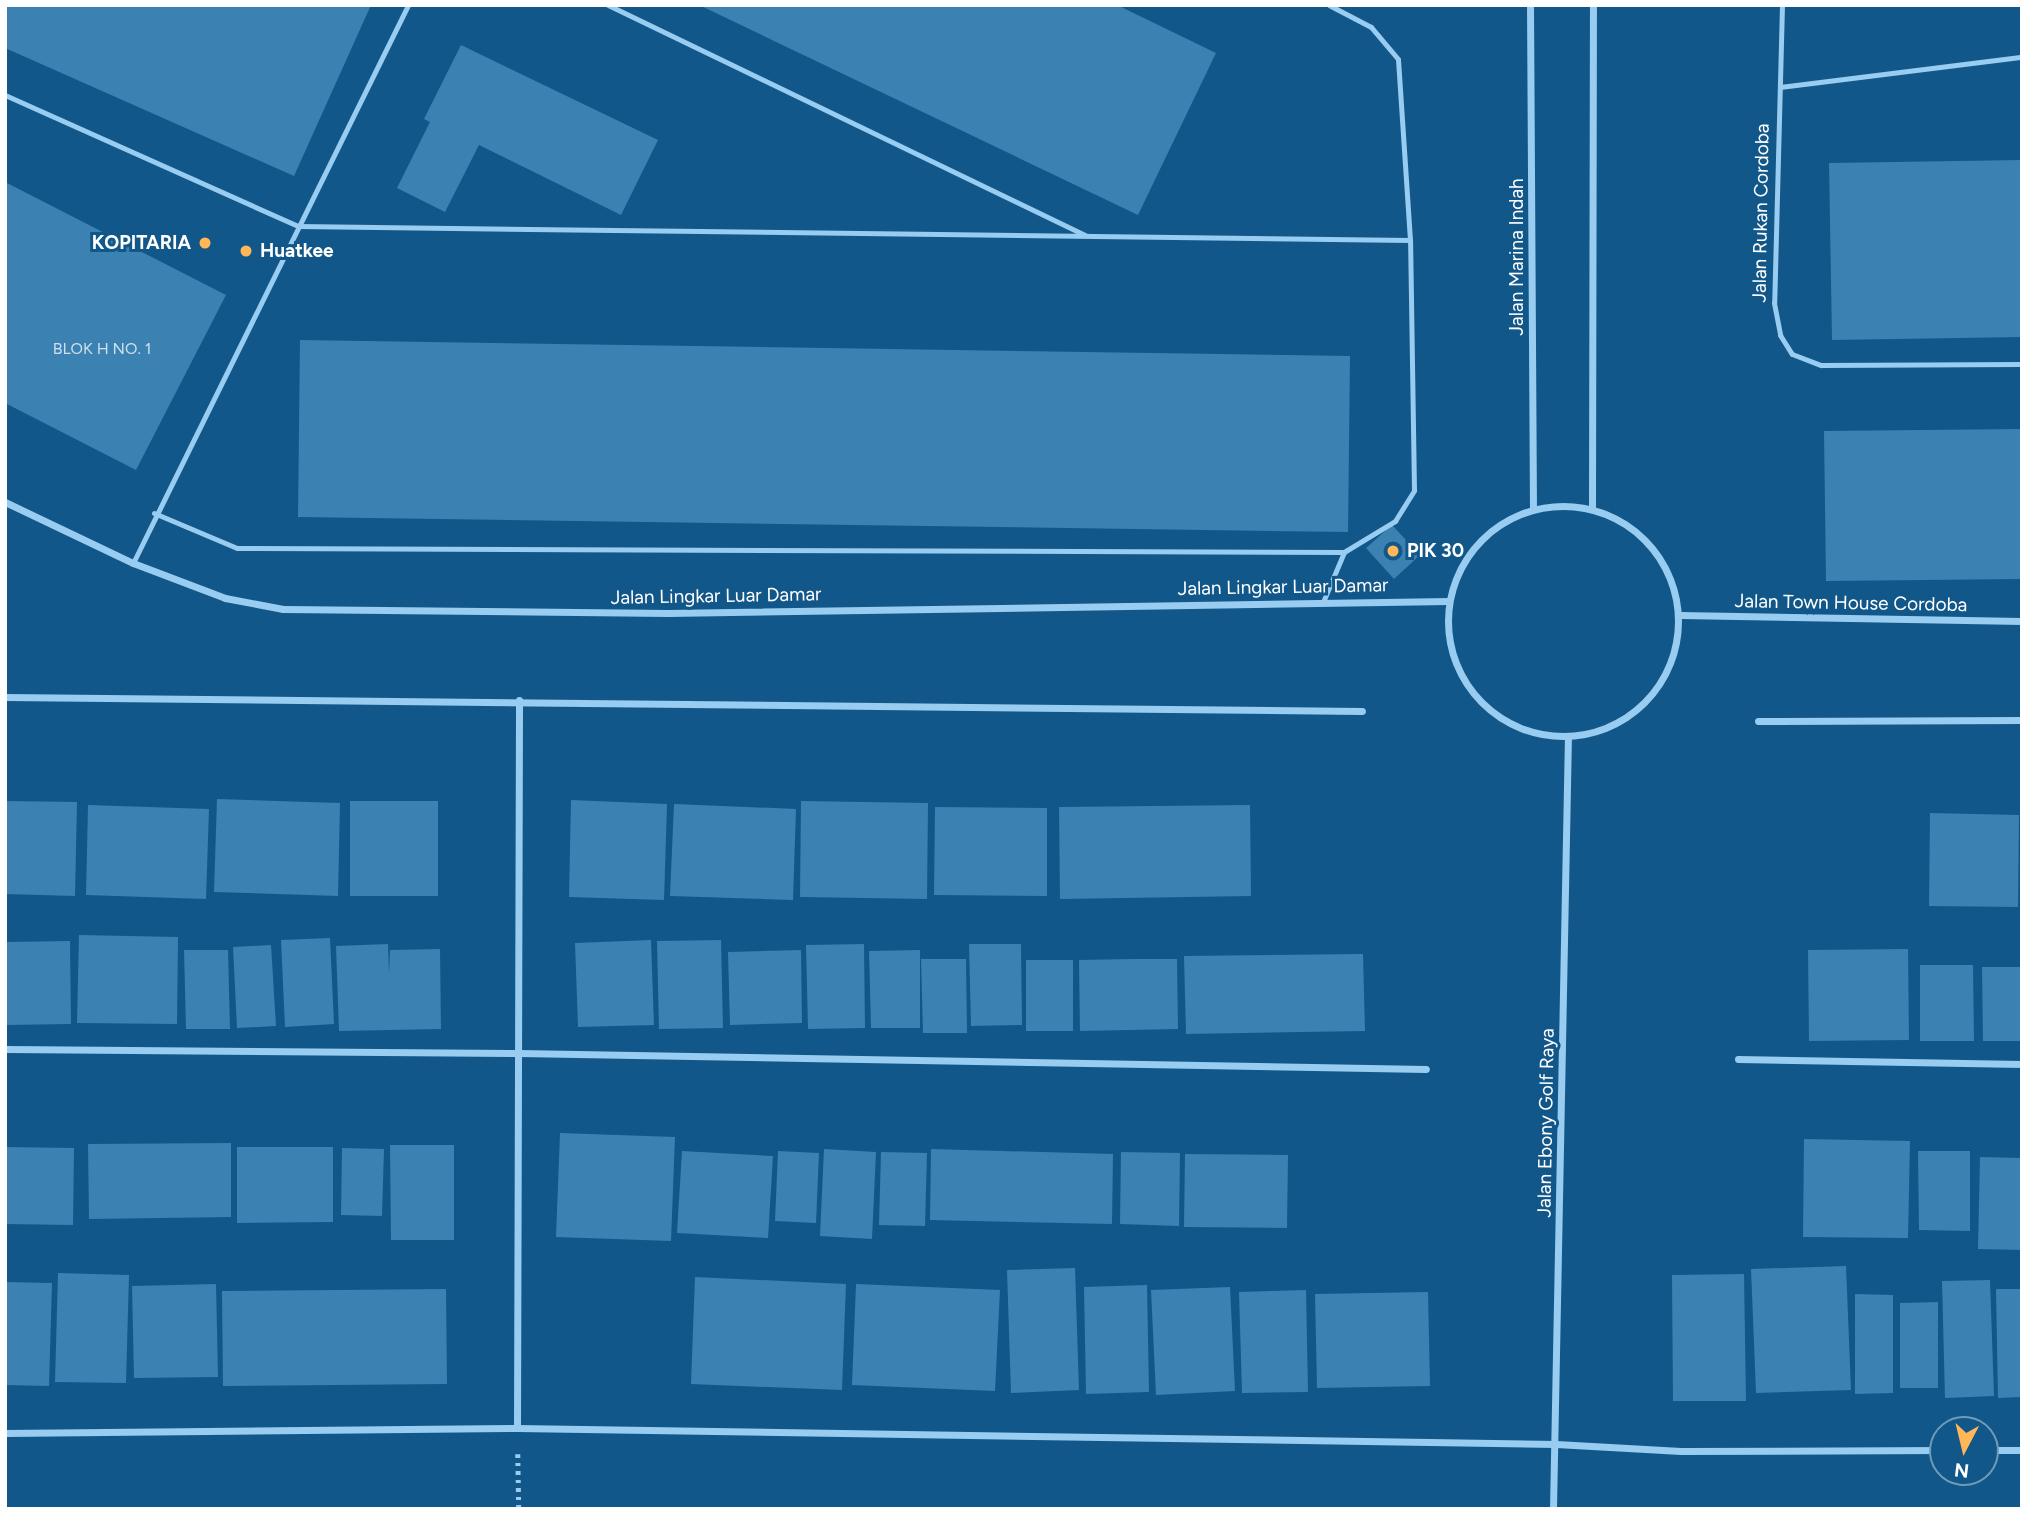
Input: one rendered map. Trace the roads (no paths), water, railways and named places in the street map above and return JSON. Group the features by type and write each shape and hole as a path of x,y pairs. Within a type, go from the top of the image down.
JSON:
{"street":[{"name":"Jalan Marina Indah","path":"1530,5 1533,509"},
{"path":"1592,509 1593,5"},
{"name":"Jalan Lingkar Luar Damar","path":"5,502 133,563 225,598 295,609 668,613 1449,601"},
{"path":"1533,509 1592,509 1625,524 1653,548 1672,579 1680,615 1676,652 1653,693 1636,712 1604,730 1568,737 1534,733 1513,724 1476,698 1457,668 1448,635 1449,601 1459,570 1477,543 1503,522 1533,509"},
{"name":"Jalan Town House Cordoba","path":"1680,615 2022,621"},
{"path":"5,697 519,700 1362,711"},
{"path":"517,1428 519,700"},
{"path":"1758,721 2022,720"},
{"name":"Jalan Ebony Golf Raya","path":"1553,1509 1568,737"},
{"path":"5,1049 519,1053 1426,1069"},
{"path":"1738,1059 2022,1064"},
{"path":"5,1433 517,1428 1556,1444 1681,1451 1929,1450"},
{"path":"1999,1450 2022,1450"}],"lane":[{"path":"133,563 154,513 408,5"},
{"path":"608,5 1087,236"},
{"path":"154,513 237,548 1344,552 1395,521 1414,491 1410,240 1398,59 1371,27 1329,5"},
{"name":"Jalan Rukan Cordoba","path":"1782,5 1773,303 1780,335 1792,354 1821,365 2022,364"},
{"path":"1780,87 2022,57"},
{"path":"5,95 299,226 1410,240"},
{"path":"1323,603 1344,552"}],"place":[{"name":"KOPITARIA","path":"205,243"},
{"name":"Huatkee","path":"246,251"},
{"name":"PIK 30","path":"1393,551"}]}
